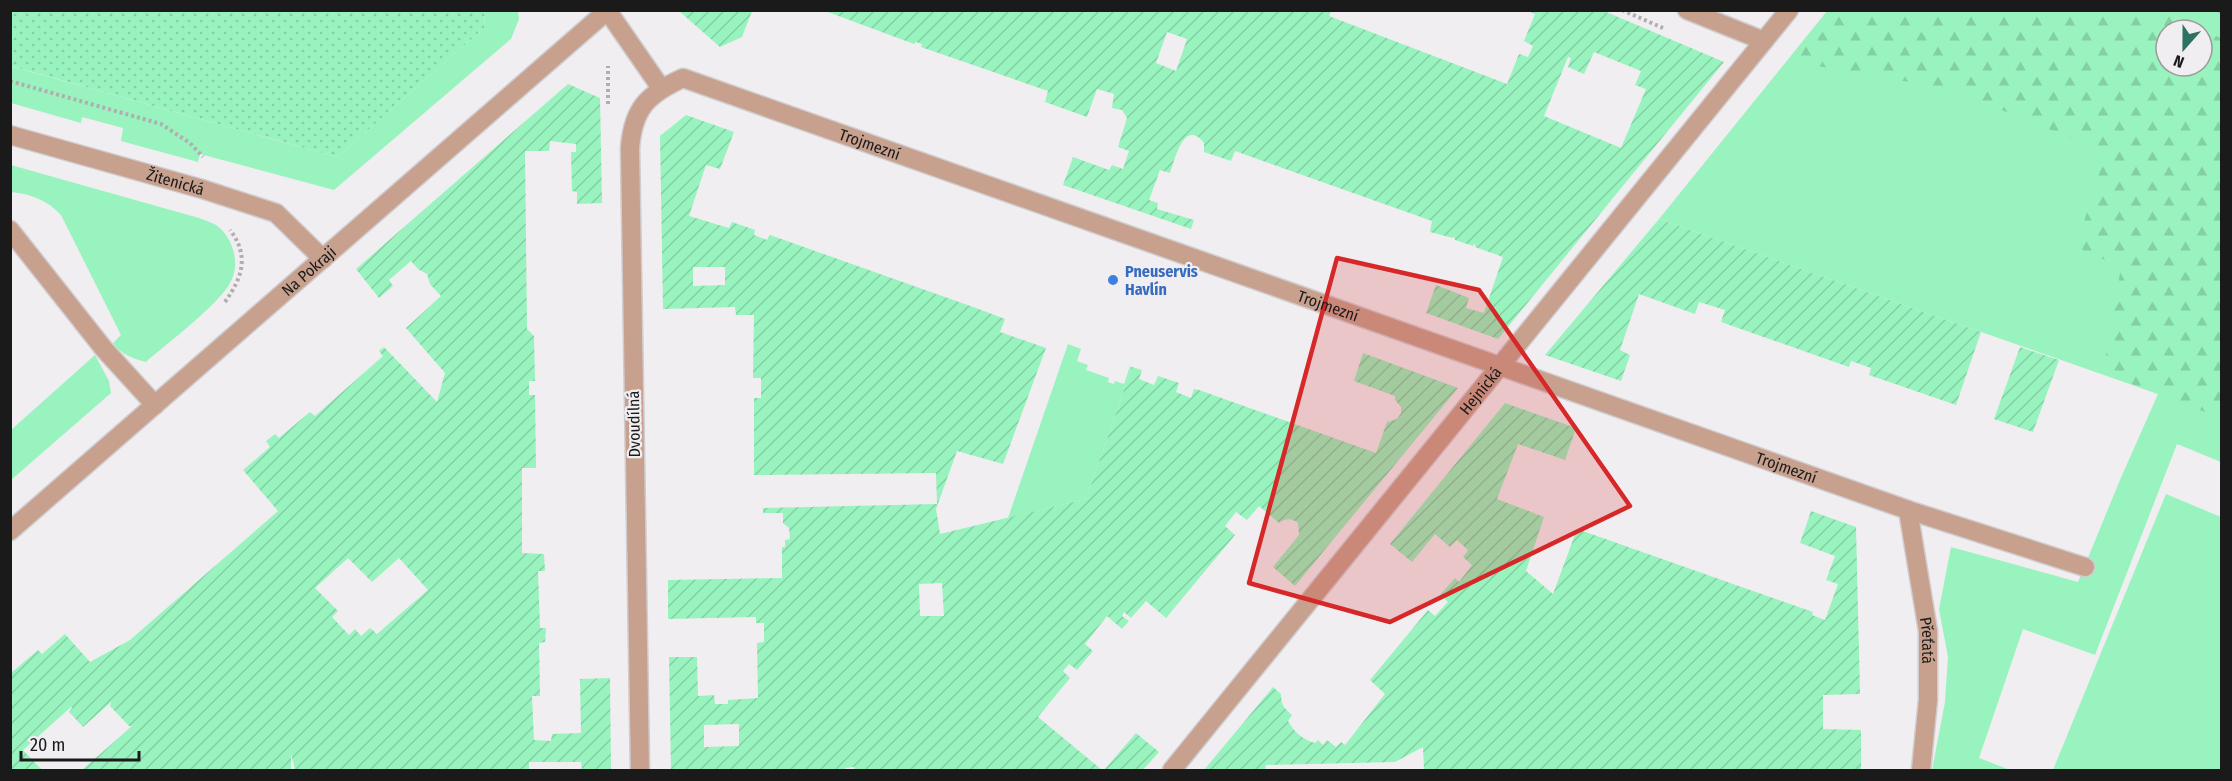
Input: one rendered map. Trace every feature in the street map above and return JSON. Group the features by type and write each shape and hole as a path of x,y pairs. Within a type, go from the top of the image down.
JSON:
{"street":[{"path":"1687,10 1764,41"},
{"name":"Hejnická","path":"1172,771 1502,367 1789,10"},
{"path":"608,11 661,88"},
{"name":"Na Pokraji","path":"10,531 608,11"},
{"name":"Trojmezní","path":"661,88 683,78 1908,510 2085,567"},
{"name":"Dvoudílná","path":"640,771 630,148 635,120 649,98 661,88"},
{"name":"Žitenická","path":"10,135 202,189 276,213 323,259"},
{"path":"10,230 104,349 155,405"},
{"name":"Přeťatá","path":"1908,510 1928,631 1928,700 1921,771"}],"path":[{"path":"10,81 161,124 190,144 209,163"}],"highlighted area":[{"path":"1337,258 1479,290 1630,506 1390,622 1249,583"}],"green space":[{"path":"485,10 484,28 337,157 11,66 10,11"},
{"path":"485,11 518,11 519,19 511,39 334,190 200,154 198,162 121,141 123,128 82,117 81,123 11,103 10,66 337,157 484,28"},
{"path":"679,11 752,11 742,37 720,47"},
{"path":"825,11 1331,11 1329,16 1507,84 1519,54 1528,57 1533,46 1524,41 1535,14 1528,11 1604,11 1724,62 1498,339 1426,313 1436,285 1469,298 1466,308 1484,313 1503,257 1475,247 1475,243 1473,246 1455,240 1454,236 1453,238 1430,232 1432,221 1235,151 1231,161 1204,152 1204,143 1191,135 1181,143 1170,173 1160,170 1149,200 1158,203 1157,209 1194,220 1191,229 1063,185 1073,157 1109,170 1112,165 1123,169 1129,151 1118,147 1127,118 1122,110 1112,108 1114,94 1097,89 1087,117 1045,102 1048,91 921,47 922,44 916,42 914,44","holes":["1167,32 1187,39 1176,71 1156,63","1594,52 1641,71 1635,85 1646,89 1621,148 1544,116 1568,57 1571,58 1568,67 1584,74"]},
{"path":"1827,11 2107,11 2154,55 2154,78 2214,78 2214,60 2221,57 2221,462 2177,444 2095,655 2023,629 1979,758 2010,770 1932,770 1945,702 1948,657 1939,609 1951,547 2078,582 2158,394 1659,219"},
{"path":"1829,11 2162,11 2177,18 2154,18 2154,78 2214,78 2214,35 2221,38 2221,418 2103,373 2121,267 2076,247 2106,152 1949,89 1789,61"},
{"path":"2162,11 2221,11 2221,38 2214,35 2214,18 2177,18"},
{"path":"568,84 600,98 602,203 577,204 577,192 572,191 571,152 576,152 576,144 550,141 549,151 525,151 527,329 534,336 535,381 529,381 529,395 535,395 536,468 522,468 522,553 544,554 545,571 538,571 540,628 546,628 545,642 539,643 540,696 532,696 534,740 551,741 552,734 581,733 580,679 610,678 611,770 582,770 581,762 529,762 529,770 295,770 291,753 291,770 82,770 132,726 129,726 110,706 111,702 83,727 69,712 71,707 23,750 42,770 11,770 11,673 38,650 42,654 65,634 90,662 130,640 278,511 243,470 270,447 266,441 275,434 279,438 310,412 315,416 383,356 379,351 384,347 437,402 445,373 406,328 441,296 430,284 427,274 411,261 389,280 393,286 379,298 356,269","holes":["348,558 372,582 399,558 428,590 377,634 370,628 361,636 355,629 349,635 332,617 338,611 315,588"]},
{"path":"686,115 734,132 720,169 706,165 689,216 729,228 732,222 755,230 754,235 767,240 770,235 976,308 1005,319 1000,332 1046,348 1003,464 957,451 936,509 940,534 1086,499 1132,367 1142,370 1139,379 1154,385 1158,376 1179,383 1176,392 1191,398 1194,389 1199,390 1376,453 1387,422 1397,419 1401,413 1401,407 1395,400 1395,396 1354,381 1363,353 1458,388 1295,586 1273,567 1299,535 1298,523 1289,519 1279,523 1259,506 1247,520 1236,512 1225,526 1235,535 1166,618 1146,601 1131,618 1124,612 1122,616 1129,621 1122,629 1107,616 1085,644 1093,651 1077,670 1069,664 1063,671 1070,678 1038,717 1102,770 855,770 854,767 845,768 845,770 671,770 669,657 697,657 698,696 714,695 715,704 728,704 728,700 758,698 757,643 764,642 764,623 756,623 756,617 668,619 668,580 782,578 782,547 785,547 785,540 790,539 789,528 783,523 783,513 763,513 763,508 937,504 936,473 754,475 754,398 761,398 761,378 753,378 754,315 736,315 735,307 663,309 660,136","holes":["693,267 725,267 725,285 693,286","942,583 944,616 920,616 919,584","739,724 739,746 704,747 704,725"]},
{"path":"11,165 214,224 222,230 233,249 235,265 232,279 206,311 146,362 128,356 113,343 121,335 61,215 50,205 38,199 11,192"},
{"path":"1659,219 1981,332 1956,405 1869,375 1871,368 1851,361 1849,367 1721,322 1725,310 1699,302 1695,314 1639,294 1620,350 1630,355 1621,381 1545,355"},
{"path":"1068,344 1081,349 1077,361 1088,365 1086,370 1109,378 1108,382 1114,384 1115,381 1124,384 1130,366 1132,367 1086,499 1008,518"},
{"path":"2020,347 2059,360 2033,432 1994,419"},
{"path":"95,355 109,381 111,393 11,480 11,430"},
{"path":"1505,403 1576,428 1565,460 1518,444 1497,499 1544,517 1526,571 1553,594 1577,529 1813,612 1812,615 1825,620 1838,584 1826,580 1835,556 1800,543 1811,511 1856,527 1860,694 1823,695 1823,729 1861,730 1861,770 1424,770 1423,747 1395,762 1266,765 1265,770 1204,770 1273,687 1281,694 1284,706 1292,715 1288,721 1299,735 1315,743 1318,740 1323,745 1327,740 1336,747 1341,742 1345,745 1385,694 1370,680 1428,610 1435,616 1448,602 1440,595 1455,578 1459,582 1472,565 1463,557 1468,550 1457,540 1450,547 1435,534 1412,562 1390,544"},
{"path":"2166,494 2221,517 2221,770 2053,770"},
{"path":"1136,733 1159,752 1143,770 1104,770"}],"place":[{"name":"Pneuservis Havlín","path":"1113,280"}]}
